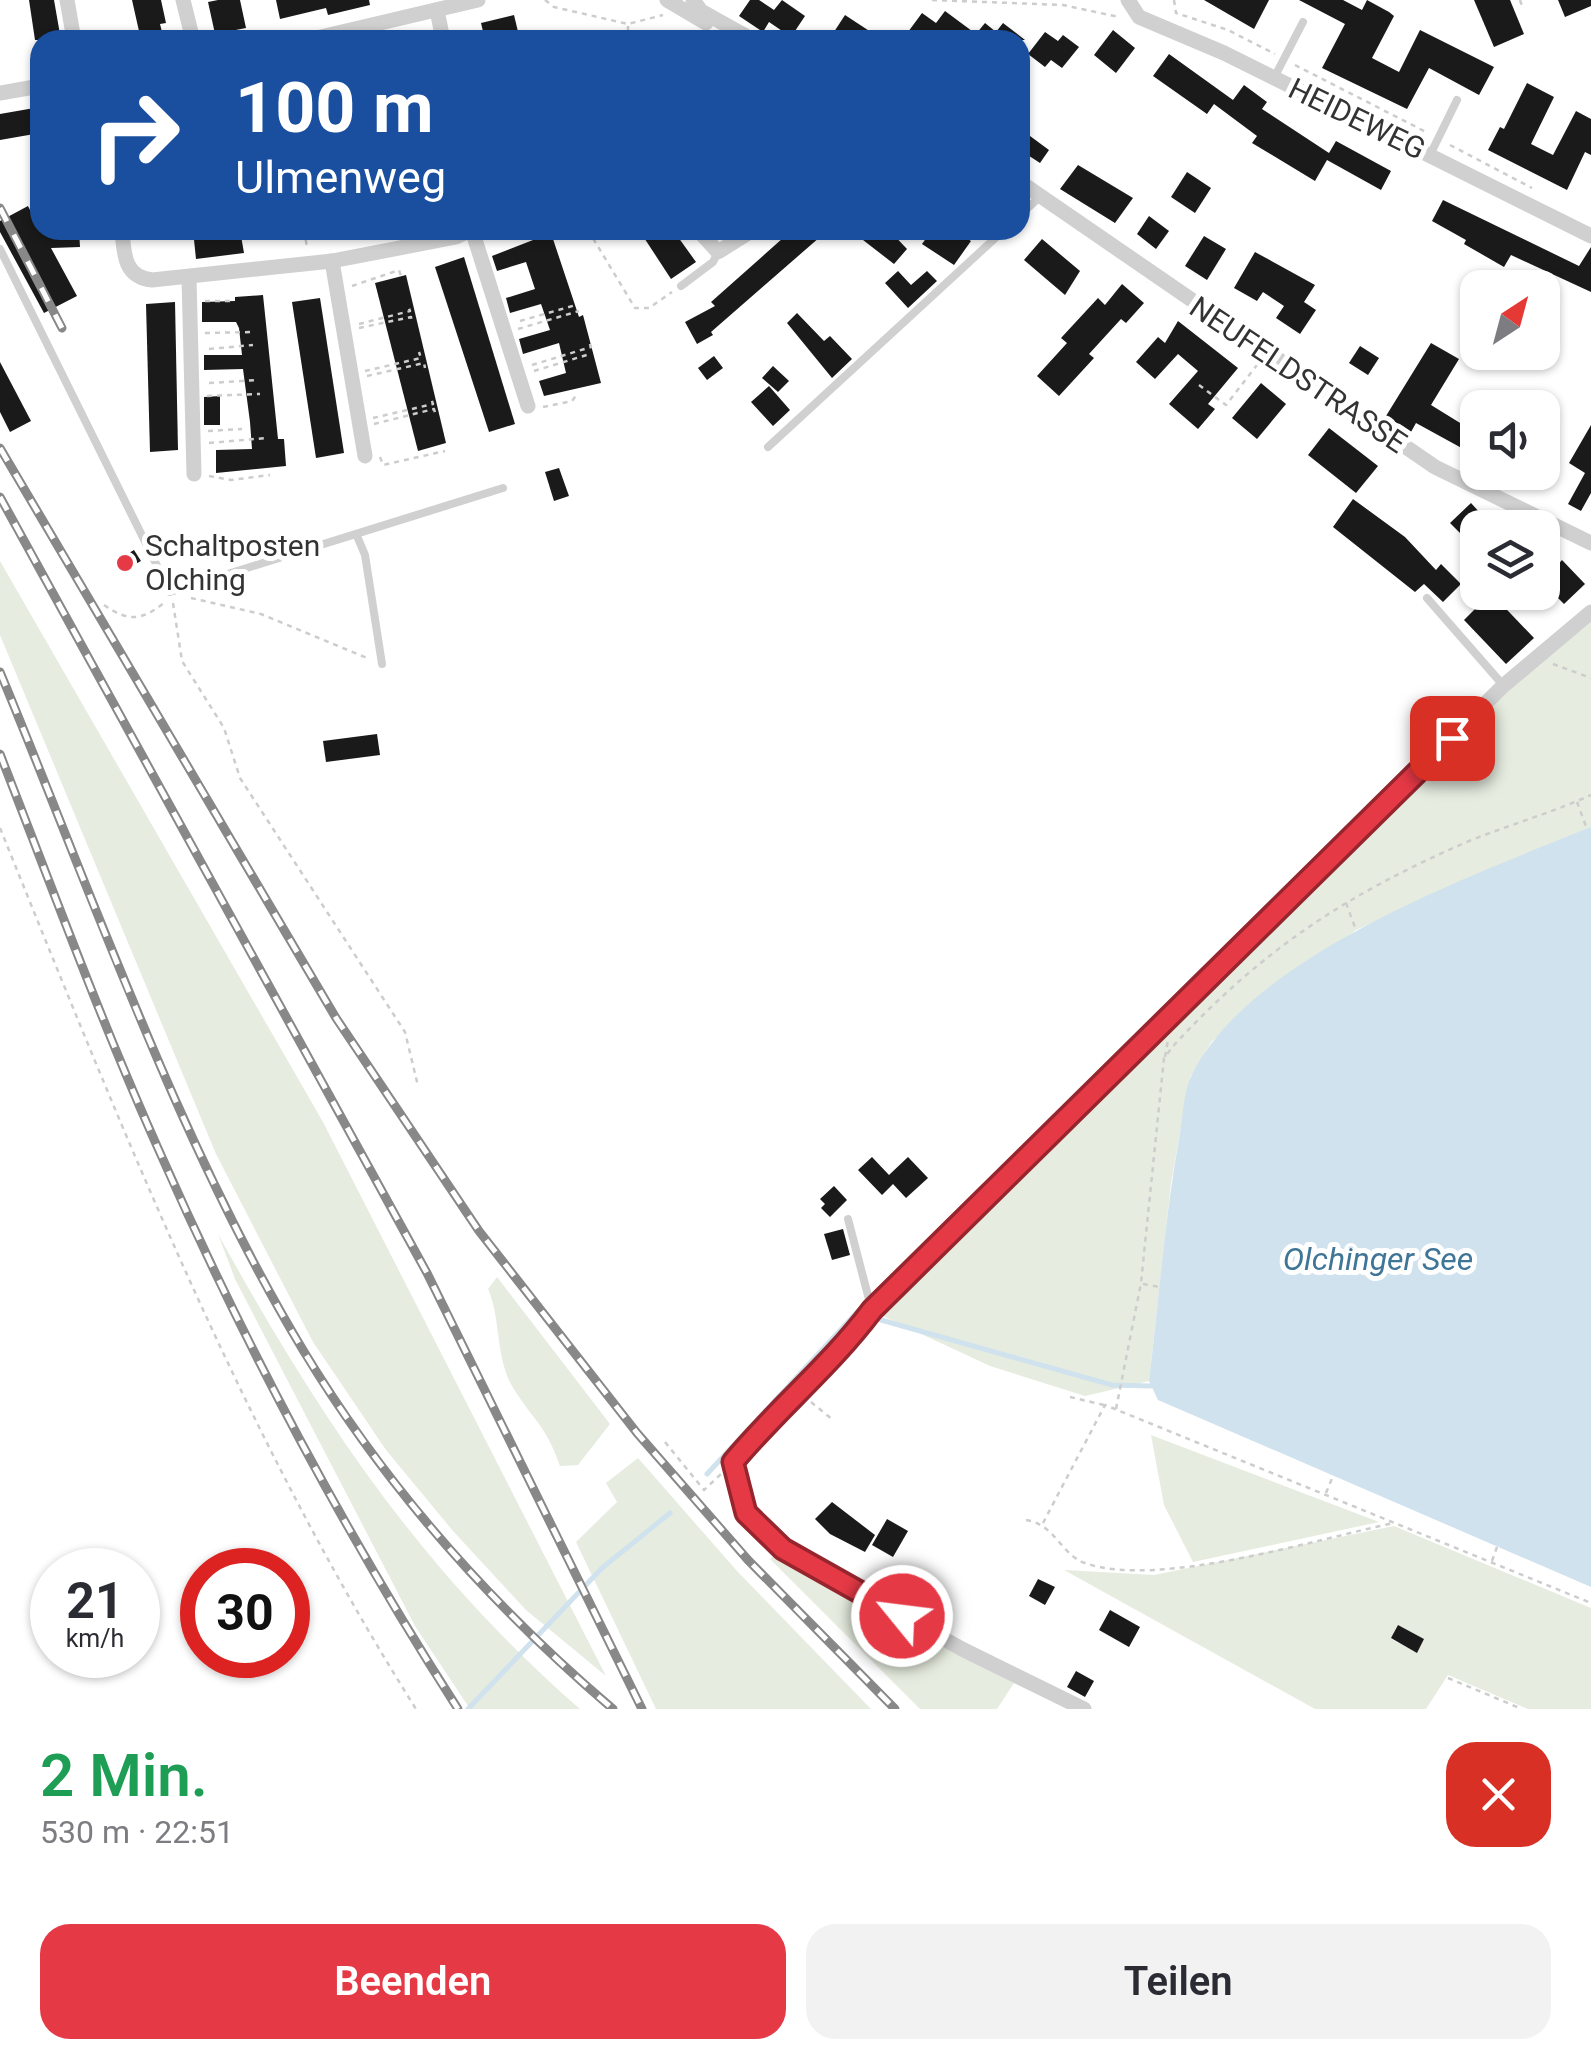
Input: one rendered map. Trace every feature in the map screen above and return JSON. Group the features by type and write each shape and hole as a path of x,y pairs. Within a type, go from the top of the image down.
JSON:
{"street":[{"path":"66,0 72,30"},
{"path":"183,0 190,30"},
{"path":"351,30 478,0"},
{"name":"HEIDEWEG","path":"1128,0 1139,17 1274,78 1590,232"},
{"path":"679,2 704,22 731,30"},
{"path":"437,10 440,30"},
{"path":"0,92 30,88"},
{"name":"NEUFELDSTRASSE","path":"1030,188 1435,468 1591,543"},
{"path":"124,240 128,267 140,278 189,278 332,261 440,240"},
{"path":"475,240 528,406"},
{"path":"707,240 718,252 737,240"},
{"path":"332,261 364,456"},
{"path":"189,278 194,474"},
{"path":"1084,1709 962,1648 783,1549 746,1513 733,1462 764,1425 835,1358 872,1310 1503,686 1591,612"}],"lane":[{"path":"1274,78 1303,22"},
{"path":"1430,155 1457,100"},
{"path":"1030,206 1042,195"},
{"path":"768,447 993,240"},
{"path":"0,249 170,592 503,488"},
{"path":"681,286 713,262 718,252"},
{"path":"358,536 365,555 382,664"},
{"path":"1426,598 1503,686"},
{"path":"848,1219 872,1310"}],"path":[{"path":"545,0 554,7 628,24 679,2"},
{"path":"932,0 1063,5 1121,17"},
{"path":"1174,0 1176,13 1228,30 1538,191"},
{"path":"1520,0 1524,9"},
{"path":"628,24 628,30"},
{"path":"594,240 635,308 649,308 681,286"},
{"path":"336,288 399,270 401,276"},
{"path":"190,302 233,301"},
{"path":"504,330 576,304"},
{"path":"344,329 410,311 408,306"},
{"path":"504,330 579,311"},
{"path":"344,329 411,317 412,322"},
{"path":"190,333 253,332"},
{"path":"517,373 591,347 589,341"},
{"path":"191,350 252,346"},
{"path":"353,377 421,358 419,352"},
{"path":"1200,385 1226,405 1266,353"},
{"path":"517,373 590,354"},
{"path":"353,377 424,363 425,368"},
{"path":"191,390 258,380"},
{"path":"191,390 260,394"},
{"path":"528,406 554,407 572,401 577,394"},
{"path":"359,423 433,404 431,398"},
{"path":"359,423 434,410 436,416"},
{"path":"192,438 242,428"},
{"path":"192,438 266,438"},
{"path":"364,456 381,457 383,465 445,451"},
{"path":"194,474 231,480 270,475"},
{"path":"104,605 122,618 138,619 164,604 170,592"},
{"path":"170,592 210,606 261,614 382,664"},
{"path":"170,592 182,660 224,728 240,778 405,1032 418,1086"},
{"path":"1541,654 1558,669 1591,678"},
{"path":"1116,1409 1129,1360 1141,1283 1164,1058 1257,962 1345,902 1469,842 1591,795"},
{"path":"1577,801 1587,829"},
{"path":"0,828 131,1150 260,1434 348,1600 416,1709"},
{"path":"1345,902 1356,930"},
{"path":"1141,1283 1160,1287"},
{"path":"800,1392 833,1420"},
{"path":"1070,1396 1116,1409 1591,1603"},
{"path":"1043,1522 1105,1405"},
{"path":"664,1442 704,1490"},
{"path":"1326,1494 1333,1476"},
{"path":"1026,1520 1043,1522 1083,1563 1155,1572 1396,1522"},
{"path":"1491,1562 1496,1547"},
{"path":"1448,1678 1522,1709"}],"shaded area":[{"path":"0,561 323,1122 606,1676 526,1610 453,1531 386,1450 313,1342 216,1154 0,635"},
{"path":"1591,612 1591,827 1356,930 1212,1041 1190,1077 1171,1183 1149,1381 1085,1396 990,1366 872,1311 1452,738"},
{"path":"218,1234 295,1367 377,1488 470,1602 580,1709 470,1709 415,1626 235,1279"},
{"path":"497,1277 610,1424 578,1465 560,1466 544,1431 512,1386 488,1289"},
{"path":"1151,1435 1379,1522 1193,1562 1164,1505"},
{"path":"638,1458 737,1571 871,1709 656,1709 576,1542 617,1502 606,1483"},
{"path":"1394,1526 1591,1608 1591,1709 1528,1709 1448,1675 1426,1709 1315,1709 1064,1570 1154,1575","holes":["1398,1625 1424,1639 1417,1652 1391,1639"]},
{"path":"776,1554 1014,1683 997,1709 920,1709 770,1559"}],"water":[{"name":"Olchinger See","path":"1591,827 1591,1587 1158,1400 1149,1381 1185,1095 1192,1074 1222,1031 1263,992 1313,956 1369,924 1487,869"}],"building":[{"path":"29,0 54,0 59,30 34,30"},
{"path":"132,0 161,0 166,23 160,24 162,30 139,30"},
{"path":"240,0 246,28 214,30 208,2"},
{"path":"276,0 369,0 370,5 328,15 326,8 280,19"},
{"path":"750,0 759,0 774,10 782,0 805,16 796,30 781,30 769,22 760,30 739,16"},
{"path":"1204,0 1269,0 1254,29"},
{"path":"1299,0 1343,0 1362,10 1367,0 1389,12 1394,16 1372,58 1399,72 1420,30 1494,67 1479,95 1429,68 1407,109 1322,68 1345,24"},
{"path":"1474,0 1510,0 1524,34 1494,47"},
{"path":"1558,0 1591,0 1591,6 1565,17"},
{"path":"945,11 971,30 909,30 922,13 936,23"},
{"path":"514,15 518,30 483,30 481,23"},
{"path":"845,15 868,30 835,30"},
{"path":"1113,30 1135,48 1116,73 1094,55"},
{"path":"1045,32 1058,41 1063,35 1079,47 1062,68 1051,60 1045,67 1030,51"},
{"path":"1169,54 1233,100 1244,85 1267,102 1262,109 1329,153 1336,141 1391,171 1381,190 1327,160 1315,181 1252,143 1257,136 1214,104 1207,114 1153,76"},
{"path":"1527,83 1554,97 1531,144 1553,155 1576,111 1591,119 1591,155 1585,152 1567,190 1488,150 1500,127 1504,129"},
{"path":"30,109 30,135 0,140 0,114"},
{"path":"1030,136 1049,150 1040,163 1030,156"},
{"path":"1078,165 1133,198 1115,223 1060,189"},
{"path":"1187,172 1211,188 1195,213 1171,197"},
{"path":"1443,200 1579,266 1591,247 1591,292 1560,278 1560,270 1543,270 1511,255 1504,267 1432,221"},
{"path":"28,206 30,240 80,240 80,247 51,248 77,296 44,313 0,232 0,221"},
{"path":"1149,216 1169,231 1156,249 1137,234"},
{"path":"1204,236 1226,249 1207,280 1185,266"},
{"path":"1042,239 1080,271 1065,295 1024,260"},
{"path":"194,240 242,240 244,253 196,259"},
{"path":"533,240 553,240 579,317 583,315 601,383 544,396 539,381 566,373 559,343 523,354 519,339 550,330 541,304 510,313 506,298 535,289 526,262 497,271 492,256"},
{"path":"646,240 680,240 696,262 671,279"},
{"path":"781,240 817,240 711,332 713,335 697,344 685,322 715,306 711,302"},
{"path":"863,240 898,240 907,249 894,264"},
{"path":"925,240 971,241 954,265 922,244"},
{"path":"1255,252 1315,285 1304,302 1316,310 1300,334 1276,318 1284,306 1263,292 1257,301 1234,288"},
{"path":"464,257 515,424 489,432 435,267"},
{"path":"898,271 911,285 927,271 937,281 908,308 885,283"},
{"path":"406,275 446,443 418,451 375,283"},
{"path":"1122,284 1144,303 1126,323 1121,319 1089,354 1094,358 1059,396 1037,376 1067,343 1061,338 1098,298 1105,305"},
{"path":"263,295 278,439 284,439 286,466 216,473 216,450 252,449 250,422 243,369 204,370 204,355 242,355 239,328 236,322 202,322 202,302"},
{"path":"320,298 344,453 316,458 292,302"},
{"path":"175,302 178,450 150,452 146,304"},
{"path":"797,313 824,341 830,336 852,359 832,378 787,323"},
{"path":"1178,321 1238,368 1208,404 1215,409 1198,429 1169,404 1198,371 1178,354 1155,379 1136,362 1158,337 1165,343"},
{"path":"1431,343 1459,359 1431,405 1460,423 1460,447 1416,423 1411,432 1386,416"},
{"path":"1360,346 1379,358 1368,375 1349,363"},
{"path":"714,356 723,368 707,380 698,368"},
{"path":"0,362 31,421 10,432 0,412"},
{"path":"773,366 789,381 778,392 762,378"},
{"path":"1261,383 1286,404 1257,439 1232,418"},
{"path":"769,386 790,410 773,426 751,402"},
{"path":"220,396 220,425 204,425 204,397"},
{"path":"1591,425 1591,493 1581,511 1568,504 1585,473 1569,463"},
{"path":"1329,428 1378,466 1356,493 1308,455"},
{"path":"559,468 569,496 554,501 545,472"},
{"path":"1353,499 1405,537 1436,570 1441,564 1460,585 1443,602 1424,584 1415,592 1333,527"},
{"path":"1460,513 1460,533 1450,523"},
{"path":"134,550 141,561 128,568 122,557"},
{"path":"1560,562 1585,584 1564,604 1560,600"},
{"path":"1474,610 1507,610 1534,638 1506,664 1464,620"},
{"path":"377,734 380,755 326,762 323,741"},
{"path":"872,1157 889,1175 908,1157 928,1178 906,1198 893,1184 882,1195 858,1170"},
{"path":"834,1186 847,1200 830,1217 821,1208 825,1204 820,1199"},
{"path":"843,1229 850,1255 832,1260 824,1234"},
{"path":"832,1502 875,1535 865,1552 830,1534 815,1519"},
{"path":"887,1519 908,1531 893,1557 872,1545"},
{"path":"1038,1579 1055,1587 1045,1605 1029,1596"},
{"path":"1110,1610 1140,1627 1129,1647 1099,1630"},
{"path":"1398,1625 1424,1639 1417,1653 1391,1638"},
{"path":"1076,1671 1094,1681 1085,1697 1067,1687"}],"waterway":[{"path":"707,1474 858,1311"},
{"path":"881,1320 1112,1385 1151,1386"},
{"path":"468,1709 602,1568 670,1513"}],"railway":[{"path":"0,208 62,328"},
{"path":"0,448 336,1018 479,1231 637,1433 748,1560 895,1709"},
{"path":"0,497 427,1273 642,1709"},
{"path":"0,672 177,1103 258,1271 303,1350 369,1449 443,1542 525,1629 613,1709"},
{"path":"0,754 118,1056 227,1298 337,1507 458,1709"}],"place":[{"name":"Schaltposten Olching","path":"125,563"}],"route":[{"path":"902,1616 783,1549 746,1513 736,1487 733,1462 764,1425 835,1358 872,1310 979,1209 1452,738"}]}
